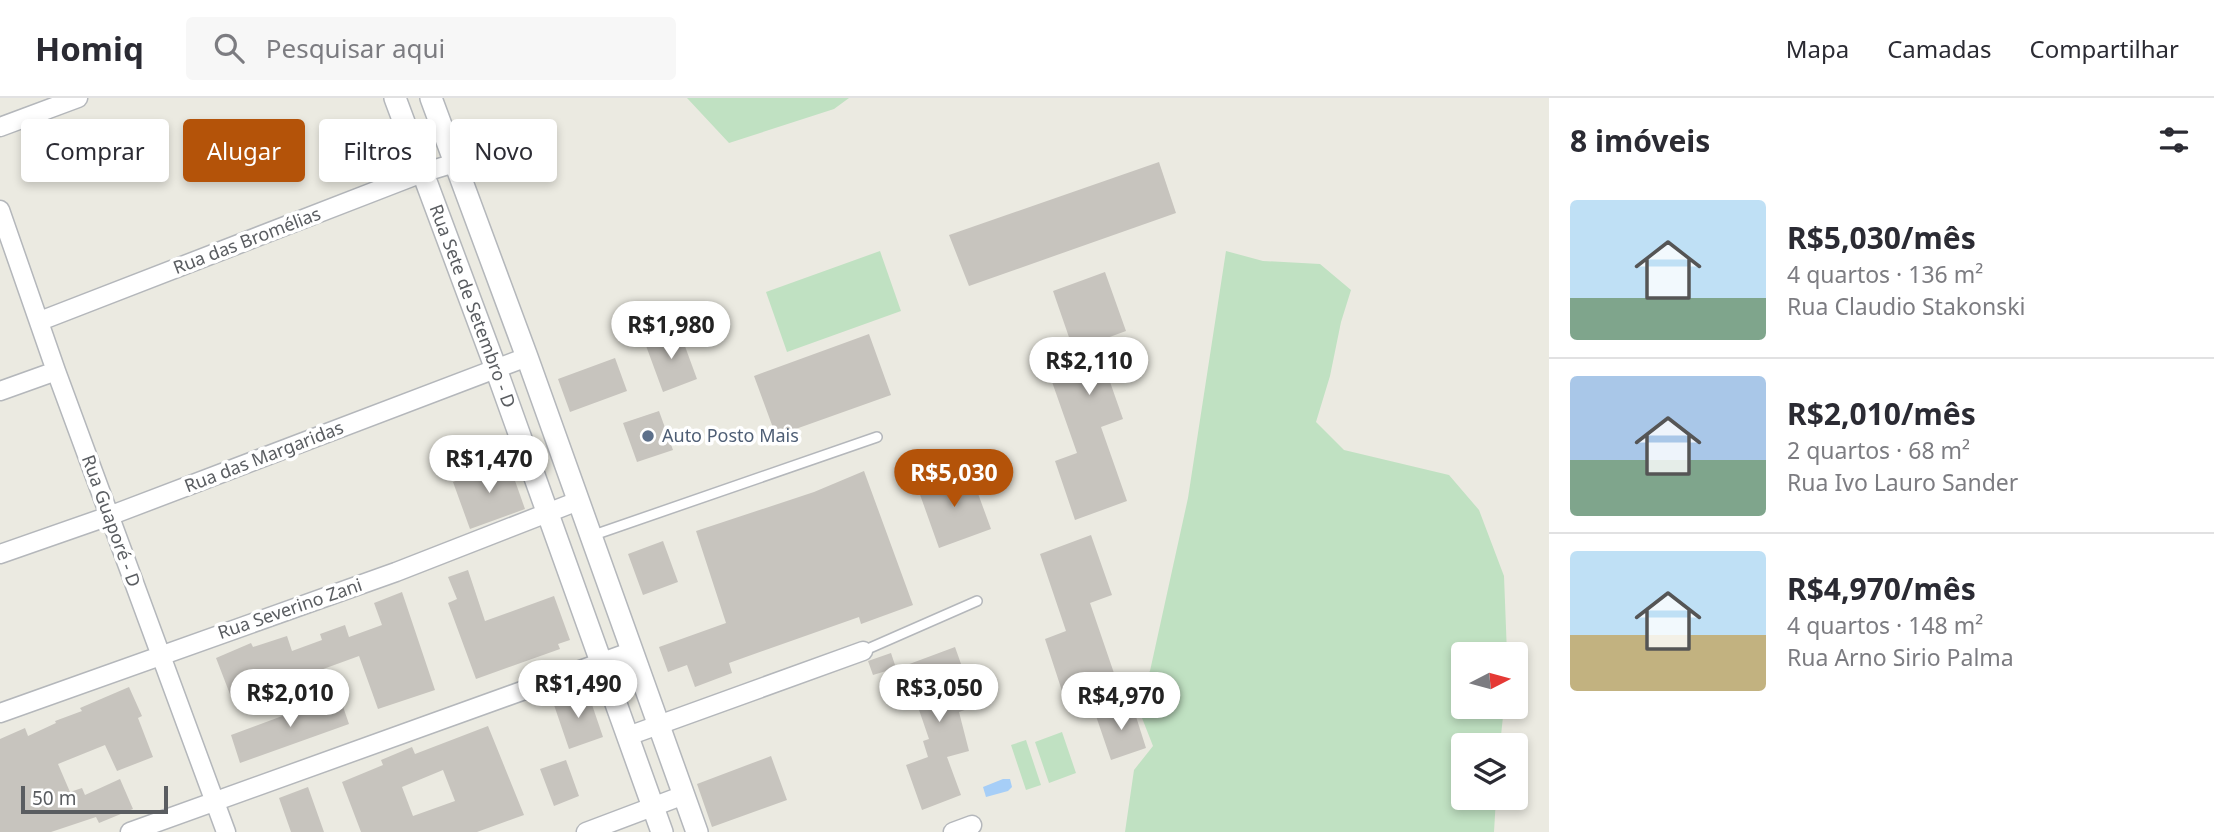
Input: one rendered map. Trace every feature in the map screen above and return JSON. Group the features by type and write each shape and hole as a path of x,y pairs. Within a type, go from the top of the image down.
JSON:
{"street":[{"path":"0,127 78,98"},
{"name":"Rua Sete de Setembro - D","path":"395,98 403,119"},
{"name":"Rua Sete de Setembro - D","path":"431,98 450,149"},
{"name":"Rua das Bromélias","path":"40,320 399,182"},
{"name":"Rua Sete de Setembro - D","path":"425,182 496,369 662,832"},
{"name":"Rua Sete de Setembro - D","path":"462,182 697,832"},
{"name":"Rua Guaporé - D","path":"2,220 226,832"},
{"name":"Rua das Margaridas","path":"0,554 109,516 527,357"},
{"path":"0,391 56,371"},
{"name":"Rua Severino Zani","path":"0,713 396,572 578,501"},
{"path":"130,832 633,651"},
{"path":"628,736 863,651"},
{"path":"586,832 684,795"},
{"path":"953,832 972,825"}],"lane":[{"path":"591,536 877,437"},
{"path":"863,651 977,601"}],"green space":[{"path":"687,98 849,98 834,109 729,143"},
{"path":"880,251 901,311 787,352 766,292"},
{"path":"1226,251 1263,261 1320,264 1351,290 1316,422 1344,450 1449,475 1479,510 1504,576 1507,642 1451,642 1451,719 1503,719 1501,733 1451,733 1451,810 1495,810 1494,832 1125,832 1134,770 1153,746 1133,695 1150,671 1188,498"},
{"path":"1062,732 1076,773 1049,783 1035,742"},
{"path":"1026,740 1041,785 1026,790 1011,745"}],"water":[{"path":"1010,779 1012,787 1008,791 986,797 983,787"}],"building":[{"path":"1159,162 1176,213 969,286 949,235"},
{"path":"1105,272 1126,331 1096,342 1123,419 1101,427 1127,501 1075,520 1055,461 1077,453 1051,379 1080,369 1053,291"},
{"path":"679,330 697,379 663,392 645,343"},
{"path":"869,334 891,395 776,436 754,376"},
{"path":"615,358 627,391 570,412 558,379"},
{"name":"Auto Posto Mais","path":"659,411 673,450 637,462 623,423"},
{"path":"508,461 525,509 470,529 453,482"},
{"path":"969,469 991,529 939,548 918,489"},
{"path":"864,471 913,605 861,624 859,617 729,663 732,673 695,687 687,665 668,672 659,647 726,623 696,531 814,492"},
{"path":"1091,535 1112,595 1090,603 1116,679 1064,697 1045,639 1066,631 1040,554"},
{"path":"663,541 678,582 643,595 628,554"},
{"path":"468,570 485,621 554,596 570,640 558,644 560,649 476,679 448,603 457,599 448,577"},
{"path":"402,592 435,690 378,709 359,656 233,702 216,658 251,643 253,647 287,636 292,651 322,640 320,634 345,625 349,637 382,625 374,603"},
{"path":"955,647 976,706 959,712 969,751 947,757 961,795 922,810 906,765 928,757 923,741 929,739 904,666"},
{"path":"891,653 896,668 873,675 868,661"},
{"path":"129,687 142,716 138,718 153,757 117,771 105,745 58,764 70,792 82,788 85,795 120,779 133,809 99,823 96,817 51,832 0,832 0,739 25,728 28,736 56,723 55,721 82,711 80,708"},
{"path":"587,690 603,737 569,749 553,702"},
{"path":"339,695 349,724 240,763 231,735"},
{"path":"1132,704 1146,748 1111,760 1096,716"},
{"path":"488,726 524,815 477,832 361,832 342,782 383,765 381,760 412,747 415,754","holes":["443,770 455,801 413,816 402,787"]},
{"path":"771,756 787,800 712,827 697,784"},
{"path":"566,760 579,796 554,806 540,769"},
{"path":"308,787 324,832 291,832 279,798"}],"place":[{"name":"Auto Posto Mais","path":"648,436"}]}
